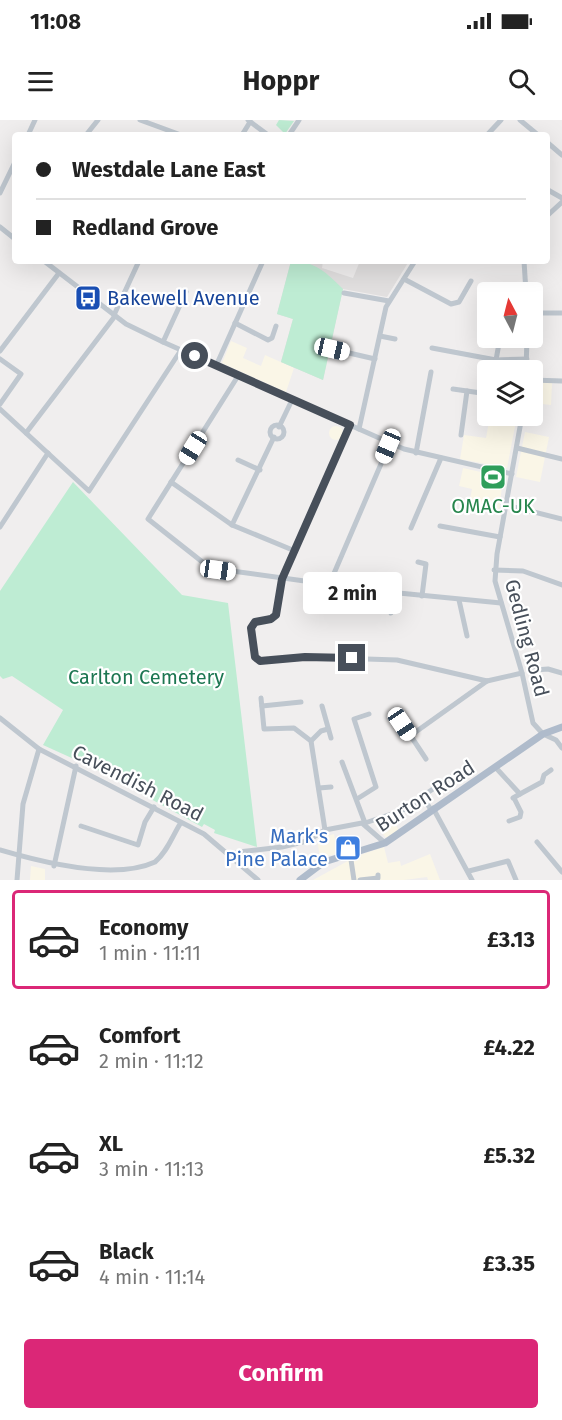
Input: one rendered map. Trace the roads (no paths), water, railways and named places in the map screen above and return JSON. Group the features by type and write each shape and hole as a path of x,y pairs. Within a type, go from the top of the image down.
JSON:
{"main road":[{"name":"Burton Road","path":"300,880 324,862 385,843 432,809 497,769 543,734 562,727"}],"street":[{"path":"88,132 98,120"},
{"path":"140,120 173,132"},
{"path":"490,132 501,120"},
{"path":"520,120 534,132"},
{"path":"249,121 264,132"},
{"path":"550,145 562,155"},
{"path":"0,193 12,168"},
{"path":"550,213 562,200"},
{"path":"0,239 3,230"},
{"path":"48,264 114,315 163,342 238,376 416,453 512,474"},
{"path":"26,432 114,315 138,264"},
{"path":"216,366 263,264"},
{"path":"359,429 389,301 413,264"},
{"path":"524,264 525,282"},
{"path":"0,351 59,273"},
{"path":"404,279 451,304 459,302 471,281"},
{"path":"163,342 186,292"},
{"path":"344,293 389,301"},
{"path":"543,313 562,313"},
{"path":"235,323 268,340 272,338 276,326"},
{"path":"380,336 395,339"},
{"path":"432,348 496,360 527,359 527,348"},
{"path":"496,360 498,348"},
{"path":"332,349 375,359"},
{"path":"0,409 88,491 181,350"},
{"path":"0,358 21,374 0,404"},
{"path":"416,453 432,372"},
{"path":"238,376 148,519 210,568 355,588"},
{"path":"543,380 562,381"},
{"path":"453,388 477,392"},
{"path":"461,435 467,391"},
{"path":"232,525 274,437 270,433 272,426 279,427 292,400"},
{"path":"350,425 282,579 274,618 258,621 252,625 255,657 260,661 305,657 397,660 487,681"},
{"name":"Gedling Road","path":"520,426 494,570 533,723 543,734"},
{"path":"329,585 390,443"},
{"path":"517,447 562,459"},
{"path":"1,524 48,453"},
{"path":"411,528 441,459"},
{"path":"238,460 260,470"},
{"path":"171,482 232,525 295,551"},
{"path":"506,505 562,519"},
{"path":"440,526 500,537"},
{"path":"418,562 426,564 422,596"},
{"path":"494,570 523,571 562,585"},
{"path":"368,590 501,603"},
{"path":"391,613 392,593"},
{"path":"459,600 467,636"},
{"path":"535,670 548,669 562,673"},
{"path":"410,736 487,681 522,673"},
{"path":"261,698 265,737"},
{"path":"261,706 301,702"},
{"path":"322,706 331,738"},
{"path":"395,712 426,759"},
{"path":"357,799 374,790 376,784 350,720 369,714"},
{"path":"0,728 2,719"},
{"name":"Cavendish Road","path":"2,719 39,749 154,807 180,824 204,834 258,880"},
{"path":"264,729 294,728 310,741 325,830"},
{"path":"310,741 321,731 328,729"},
{"path":"543,734 556,740 562,748"},
{"path":"17,880 23,804 39,749"},
{"path":"342,762 365,823 385,843"},
{"path":"54,866 76,766"},
{"path":"497,769 516,797 521,812 520,817 509,821"},
{"path":"516,797 542,782 544,775 551,770"},
{"path":"451,777 424,795 425,800 469,871 472,880"},
{"path":"319,788 331,787"},
{"path":"232,857 240,852 264,850 307,841 325,830 365,823 412,807 425,800"},
{"path":"81,826 138,844 145,822 154,807"},
{"path":"133,876 159,858 180,824"},
{"path":"537,842 562,872"},
{"path":"0,850 74,874 104,877"},
{"path":"350,853 354,880"},
{"path":"469,871 508,861 516,880"},
{"path":"360,880 378,878"}],"place":[{"name":"Bakewell Avenue","path":"88,298"},
{"name":"OMAC-UK","path":"493,477"},
{"name":"Mark's Pine Palace","path":"348,848"}],"park label":[{"name":"Carlton Cemetery","path":"146,677"}]}
